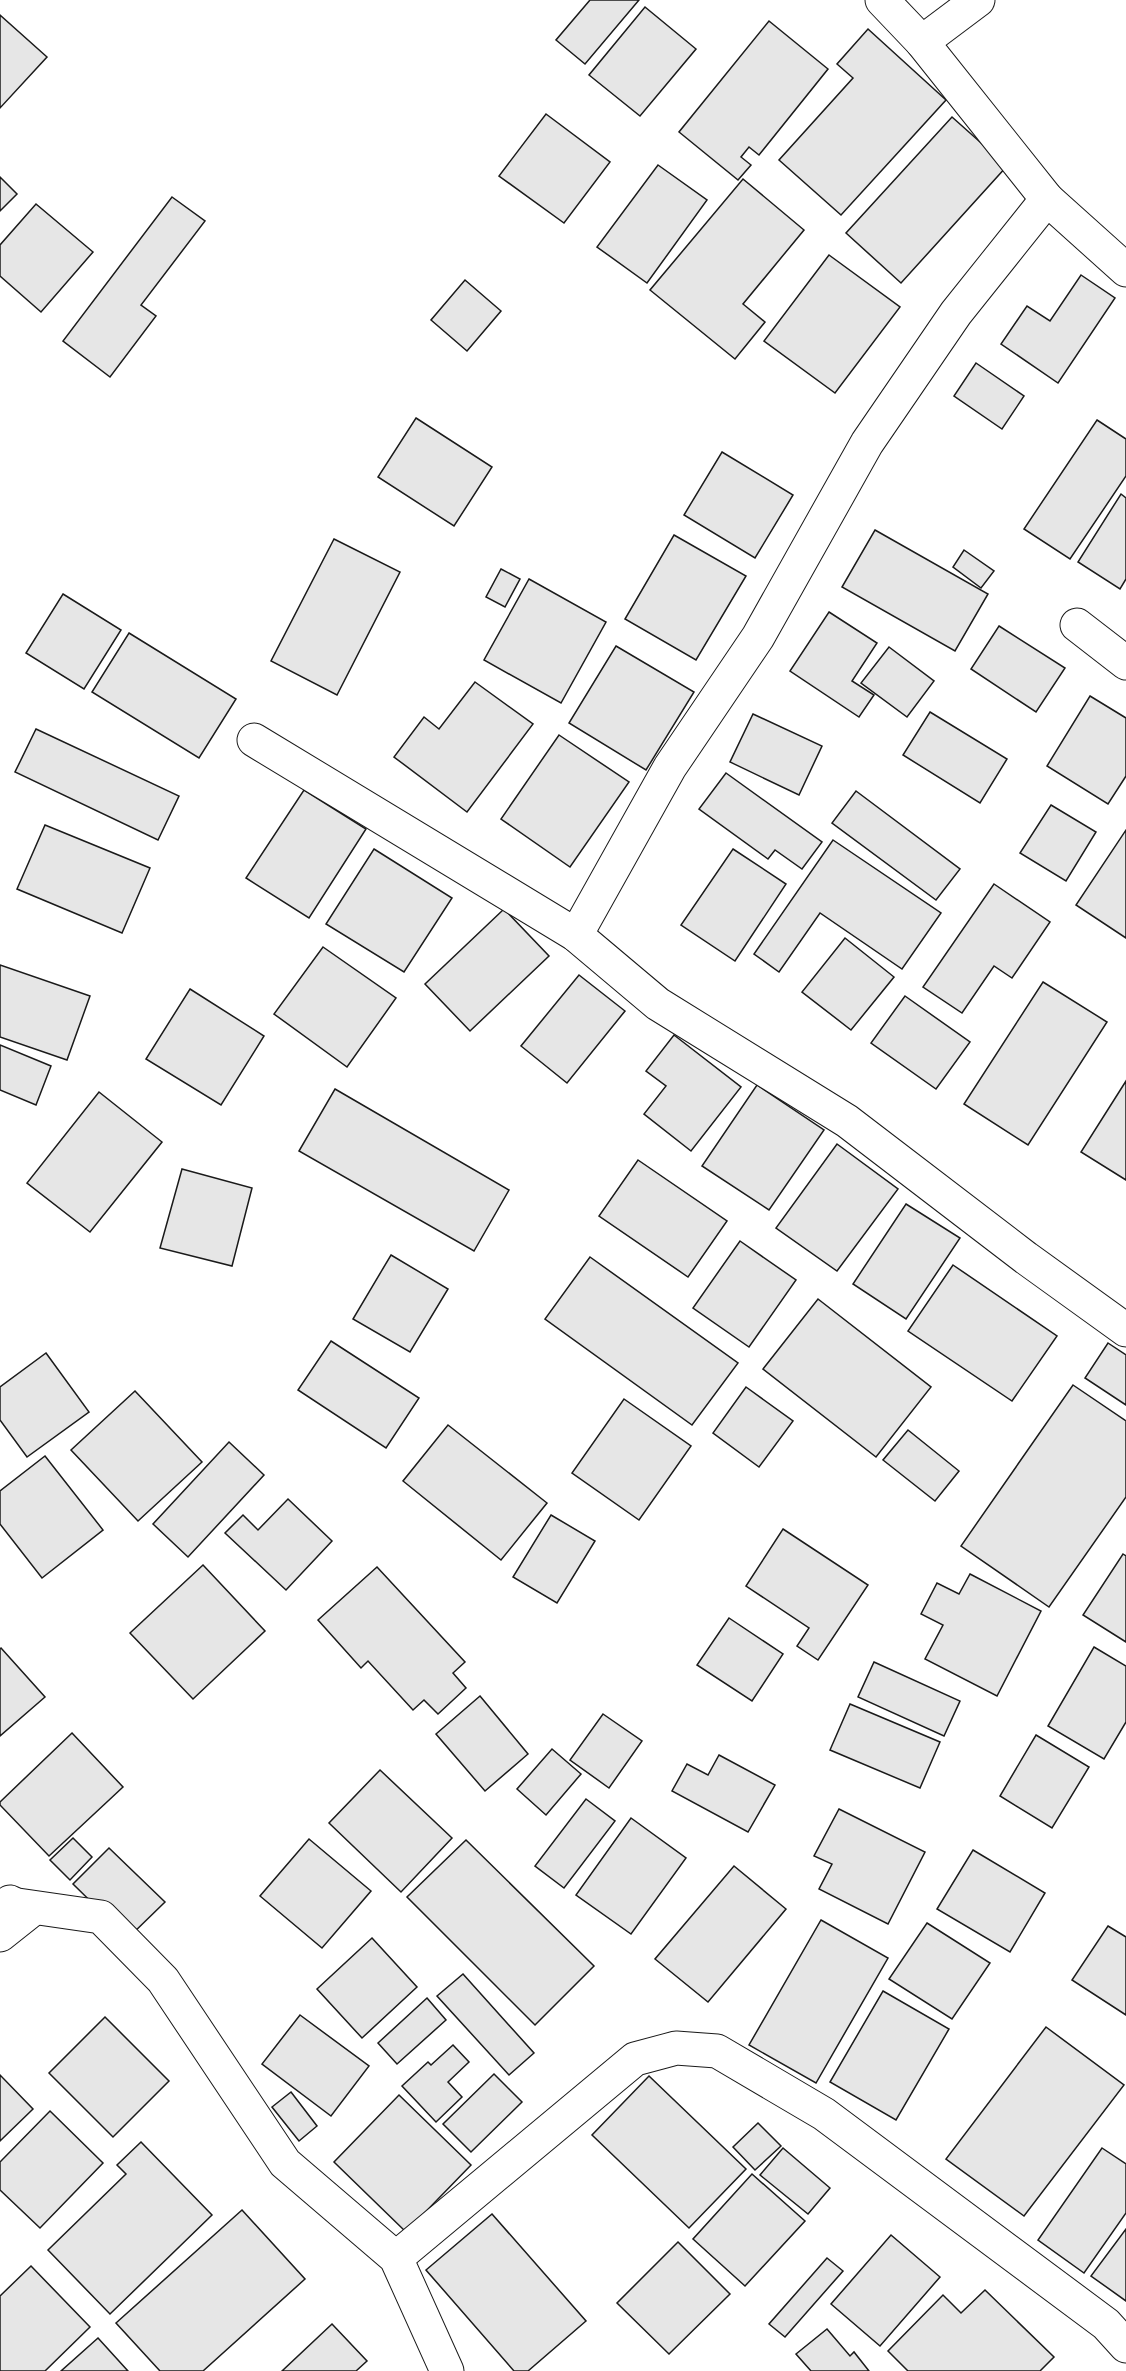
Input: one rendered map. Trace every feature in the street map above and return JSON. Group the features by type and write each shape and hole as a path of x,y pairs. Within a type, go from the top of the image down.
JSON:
{"street":[{"path":"882,0 922,42 1047,199 1126,270"},
{"path":"922,42 978,0"},
{"path":"576,935 670,767 758,637 867,443 956,313 1047,199"},
{"path":"1077,625 1126,663"},
{"path":"254,740 576,935 658,1004 847,1121 1026,1258 1126,1330"},
{"path":"0,1935 28,1912 6,1896"},
{"path":"6,1896 101,1917 164,1980 285,2163 396,2258 447,2371"},
{"path":"396,2258 635,2059 676,2048 717,2051 824,2114 1106,2324 1126,2346"},
{"path":"1115,2371 1126,2363"}],"building":[{"path":"590,0 639,0 585,64 556,40"},
{"path":"645,7 696,49 640,116 589,75"},
{"path":"0,15 47,57 0,108"},
{"path":"769,21 828,69 759,155 749,147 741,157 751,165 738,180 679,132"},
{"path":"868,29 946,100 841,215 779,160 853,78 837,64"},
{"path":"546,114 610,162 564,223 499,176"},
{"path":"952,117 1007,166 901,283 846,233"},
{"path":"658,165 707,200 647,283 597,247"},
{"path":"0,177 17,194 0,211"},
{"path":"743,179 804,230 743,304 765,322 735,359 650,290"},
{"path":"172,197 205,221 141,305 156,316 110,377 63,341"},
{"path":"36,204 93,252 41,312 0,276 0,245"},
{"path":"829,255 900,307 835,393 764,341"},
{"path":"1081,275 1115,298 1058,383 1001,344 1027,306 1050,321"},
{"path":"465,280 501,311 467,351 431,320"},
{"path":"976,363 1024,396 1002,429 954,396"},
{"path":"416,418 492,467 454,526 378,477"},
{"path":"1097,420 1126,439 1126,476 1070,559 1024,529"},
{"path":"722,452 793,495 755,558 684,515"},
{"path":"1121,494 1126,498 1126,579 1120,589 1078,562"},
{"path":"875,530 988,594 955,651 842,587"},
{"path":"674,535 746,576 696,660 625,619"},
{"path":"334,539 400,572 337,695 271,661"},
{"path":"964,550 994,571 981,588 953,567"},
{"path":"501,569 520,579 505,607 486,597"},
{"path":"529,579 606,622 561,703 484,660"},
{"path":"63,594 121,630 84,689 26,653"},
{"path":"829,612 877,643 852,681 874,695 859,717 790,671"},
{"path":"999,626 1065,668 1036,712 971,669"},
{"path":"129,633 236,699 199,758 92,692"},
{"path":"616,646 694,692 646,770 569,723"},
{"path":"889,647 934,681 907,717 861,683"},
{"path":"475,682 533,724 467,812 394,757 424,717 439,729"},
{"path":"1090,696 1126,718 1126,776 1108,804 1047,766"},
{"path":"930,712 1007,759 980,803 903,755"},
{"path":"753,714 822,746 799,795 730,762"},
{"path":"36,729 179,796 158,840 15,772"},
{"path":"559,735 629,782 570,867 501,819"},
{"path":"726,773 822,842 802,869 775,850 768,859 699,809"},
{"path":"304,790 366,829 309,918 246,878"},
{"path":"856,791 960,869 936,900 832,823"},
{"path":"1051,805 1096,832 1066,881 1020,853"},
{"path":"45,825 150,868 122,933 17,889"},
{"path":"1126,830 1126,938 1076,905"},
{"path":"833,840 941,913 902,969 820,913 779,972 754,954"},
{"path":"374,849 452,898 404,972 326,924"},
{"path":"733,849 786,884 735,961 681,925"},
{"path":"994,884 1050,922 1012,978 994,966 962,1013 923,987"},
{"path":"504,909 549,956 470,1031 425,984"},
{"path":"845,938 894,977 851,1030 802,992"},
{"path":"323,947 396,998 347,1067 274,1014"},
{"path":"0,965 90,996 67,1060 0,1037"},
{"path":"579,975 625,1011 567,1083 521,1046"},
{"path":"1043,982 1107,1022 1028,1145 964,1104"},
{"path":"190,989 264,1036 221,1105 146,1059"},
{"path":"905,996 970,1042 936,1089 871,1043"},
{"path":"674,1035 741,1087 691,1151 644,1114 666,1086 646,1071"},
{"path":"0,1045 51,1066 36,1105 0,1090"},
{"path":"1126,1081 1126,1180 1081,1152"},
{"path":"757,1085 824,1130 769,1210 702,1166"},
{"path":"335,1089 509,1190 474,1251 299,1151"},
{"path":"99,1092 162,1142 90,1232 27,1183"},
{"path":"837,1144 898,1189 837,1271 776,1228"},
{"path":"638,1160 727,1221 688,1277 599,1216"},
{"path":"182,1169 252,1188 232,1266 160,1248"},
{"path":"906,1204 960,1238 906,1319 853,1284"},
{"path":"740,1241 796,1280 749,1347 693,1308"},
{"path":"391,1255 448,1289 410,1352 353,1319"},
{"path":"590,1257 738,1363 692,1425 545,1319"},
{"path":"953,1265 1057,1336 1012,1401 908,1331"},
{"path":"818,1299 931,1387 876,1457 763,1369"},
{"path":"331,1341 419,1398 386,1448 298,1390"},
{"path":"1108,1343 1126,1355 1126,1405 1085,1378"},
{"path":"46,1353 89,1412 27,1457 0,1420 0,1387"},
{"path":"1073,1385 1126,1421 1126,1497 1049,1607 961,1546"},
{"path":"746,1387 793,1421 759,1467 713,1433"},
{"path":"135,1391 202,1462 138,1521 71,1450"},
{"path":"624,1399 691,1446 639,1520 572,1473"},
{"path":"448,1425 547,1503 501,1560 403,1481"},
{"path":"908,1430 959,1471 935,1501 883,1460"},
{"path":"229,1442 264,1475 188,1557 153,1524"},
{"path":"45,1456 103,1530 42,1578 0,1524 0,1491"},
{"path":"288,1499 332,1541 286,1590 225,1533 243,1515 258,1530"},
{"path":"551,1515 595,1541 557,1603 513,1577"},
{"path":"783,1529 868,1585 818,1660 797,1646 809,1628 746,1586"},
{"path":"1123,1554 1126,1556 1126,1642 1083,1615"},
{"path":"203,1565 265,1631 193,1699 130,1633"},
{"path":"377,1567 465,1662 453,1673 466,1688 438,1714 424,1700 413,1710 368,1661 361,1668 318,1620"},
{"path":"970,1574 1041,1611 997,1696 925,1659 943,1625 921,1614 937,1583 959,1594"},
{"path":"729,1618 783,1654 752,1701 697,1665"},
{"path":"1094,1647 1126,1666 1126,1722 1104,1759 1048,1726"},
{"path":"0,1649 45,1697 0,1736"},
{"path":"874,1662 960,1701 944,1736 858,1697"},
{"path":"480,1696 528,1754 485,1791 436,1734"},
{"path":"850,1704 940,1742 920,1788 830,1750"},
{"path":"603,1714 642,1741 609,1788 570,1760"},
{"path":"72,1733 123,1787 49,1856 0,1805 0,1802"},
{"path":"1036,1735 1089,1767 1052,1828 1000,1796"},
{"path":"552,1749 581,1774 546,1815 517,1789"},
{"path":"719,1755 775,1785 748,1832 672,1791 687,1764 708,1775"},
{"path":"380,1770 452,1838 401,1892 329,1823"},
{"path":"586,1799 615,1821 564,1888 535,1866"},
{"path":"839,1809 925,1852 888,1924 819,1889 832,1864 814,1856"},
{"path":"631,1818 686,1858 631,1934 576,1895"},
{"path":"73,1838 92,1857 70,1880 50,1860"},
{"path":"309,1839 371,1891 322,1948 260,1896"},
{"path":"466,1840 594,1966 535,2025 407,1897"},
{"path":"109,1848 165,1902 128,1938 73,1884"},
{"path":"973,1850 1045,1893 1010,1952 937,1909"},
{"path":"734,1866 786,1909 708,2002 655,1959"},
{"path":"821,1920 888,1958 816,2083 749,2045"},
{"path":"927,1923 990,1963 952,2019 889,1979"},
{"path":"1108,1926 1126,1937 1126,2015 1072,1980"},
{"path":"372,1938 417,1987 362,2038 317,1989"},
{"path":"463,1974 534,2053 509,2075 437,1996"},
{"path":"883,1991 949,2029 896,2120 830,2082"},
{"path":"427,1998 446,2020 397,2064 378,2043"},
{"path":"300,2015 369,2066 331,2116 262,2064"},
{"path":"105,2017 169,2081 113,2137 49,2073"},
{"path":"1046,2027 1124,2085 1024,2216 946,2159"},
{"path":"453,2045 469,2062 448,2082 462,2097 436,2122 402,2086 428,2062 431,2065"},
{"path":"494,2074 522,2102 471,2152 443,2124"},
{"path":"0,2075 33,2109 0,2141"},
{"path":"649,2076 746,2169 689,2228 592,2135"},
{"path":"291,2092 317,2126 299,2141 272,2107"},
{"path":"399,2095 471,2165 406,2232 334,2162"},
{"path":"50,2111 103,2163 40,2228 0,2190 0,2162"},
{"path":"758,2123 781,2146 755,2170 733,2147"},
{"path":"141,2142 212,2215 110,2314 48,2250 126,2174 117,2165"},
{"path":"783,2148 830,2188 808,2214 760,2175"},
{"path":"1102,2148 1126,2164 1126,2213 1084,2273 1038,2240"},
{"path":"752,2174 805,2221 745,2286 693,2239"},
{"path":"242,2210 305,2279 203,2371 160,2371 116,2323"},
{"path":"492,2214 586,2321 528,2371 514,2371 426,2270"},
{"path":"1126,2229 1126,2301 1091,2276"},
{"path":"891,2235 940,2277 880,2346 831,2304"},
{"path":"678,2242 730,2294 669,2354 617,2303"},
{"path":"827,2258 843,2271 785,2337 769,2324"},
{"path":"31,2266 90,2327 45,2371 0,2371 0,2296"},
{"path":"985,2290 1054,2357 1040,2371 908,2371 888,2351 943,2295 961,2313"},
{"path":"332,2324 367,2361 356,2371 282,2371"},
{"path":"827,2329 850,2356 854,2352 869,2371 811,2371 796,2354"},
{"path":"98,2338 128,2371 61,2371"}]}
